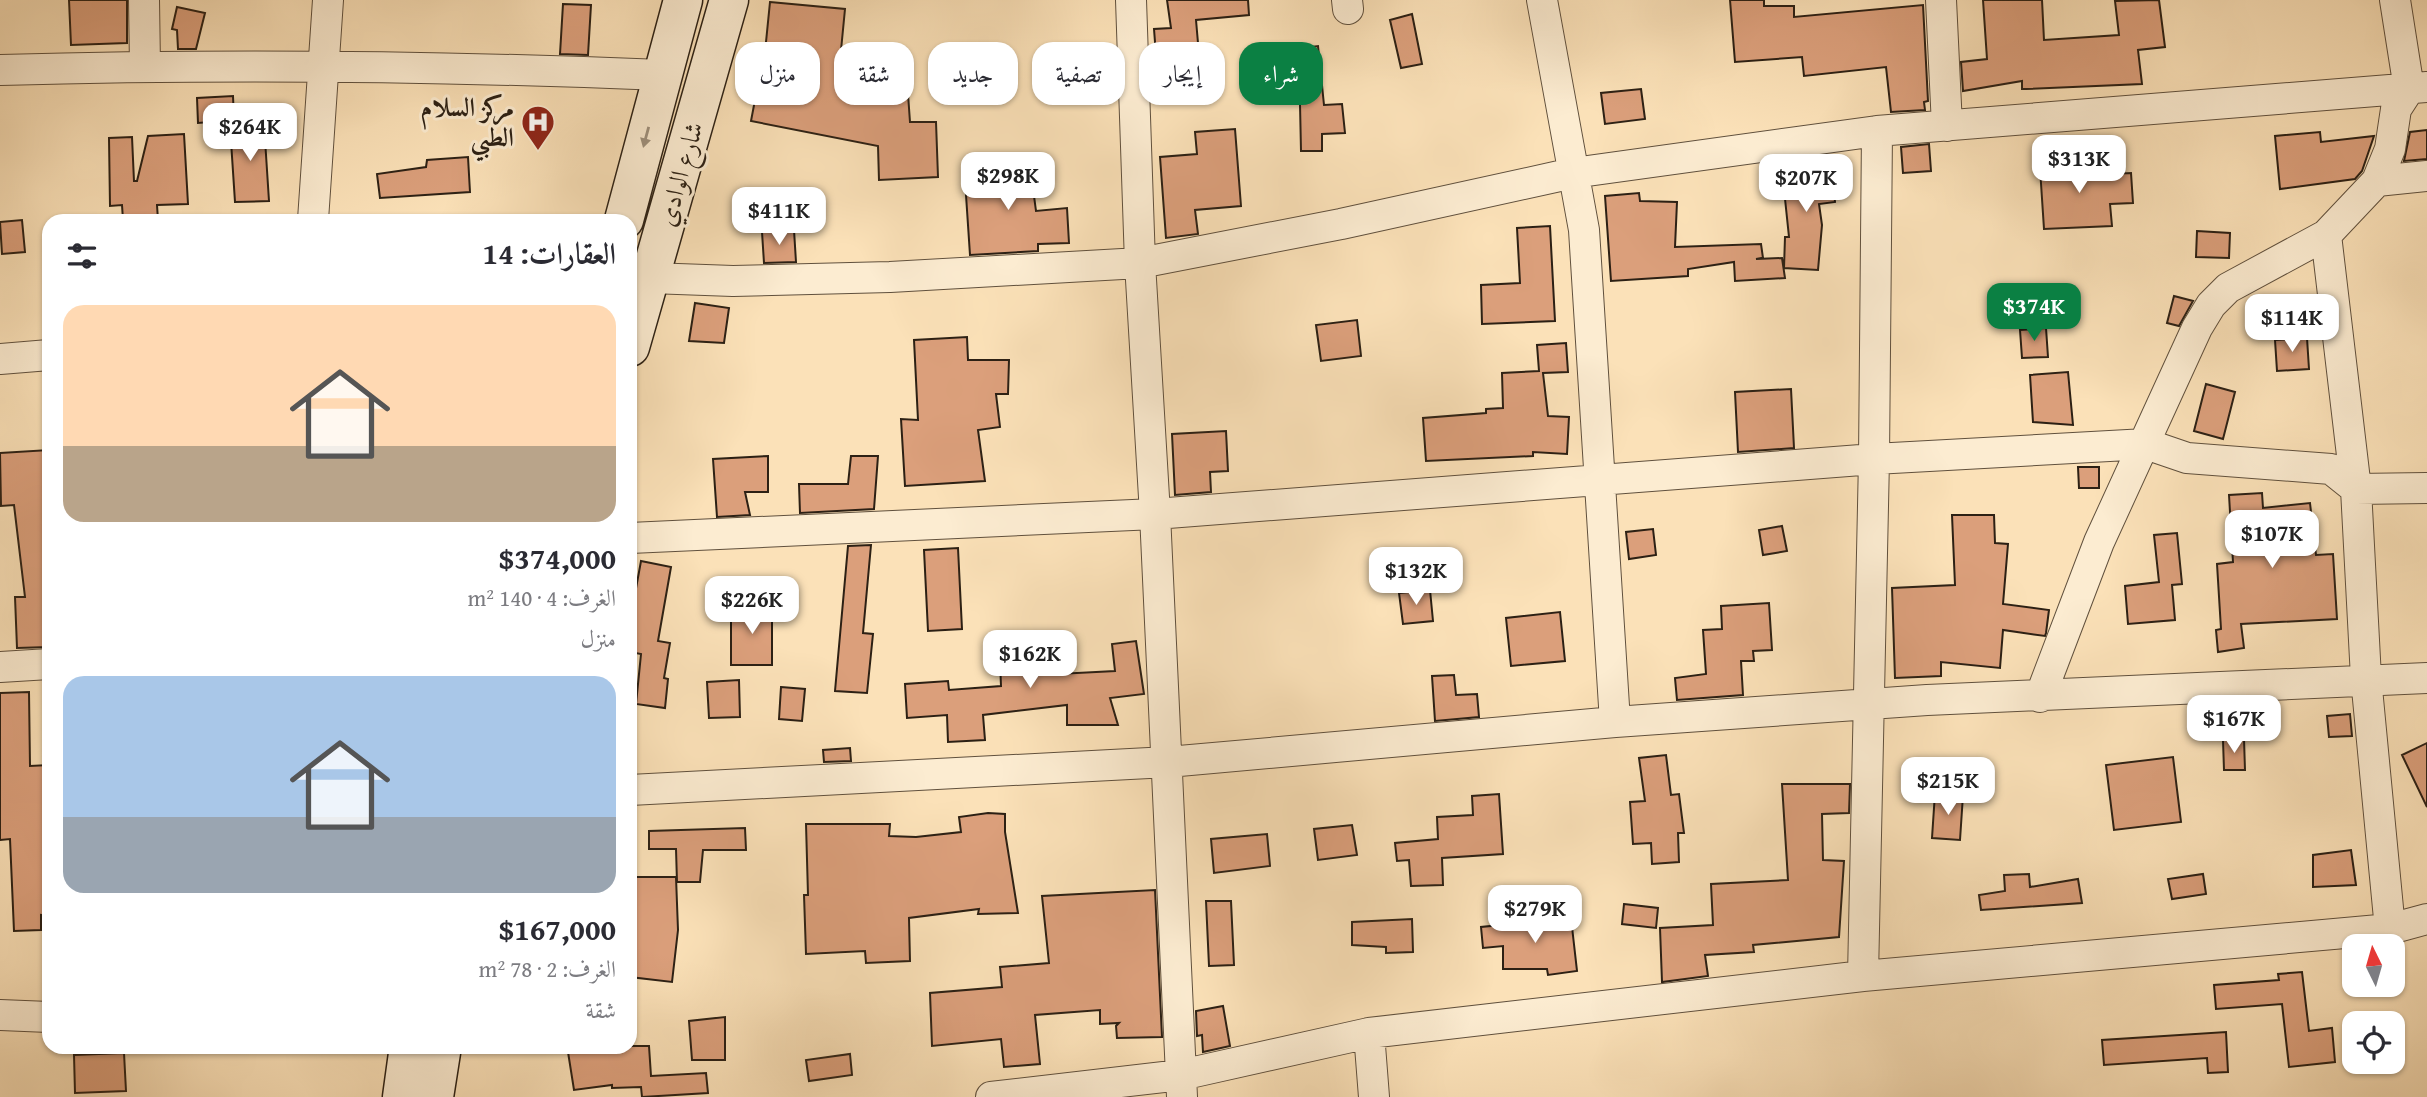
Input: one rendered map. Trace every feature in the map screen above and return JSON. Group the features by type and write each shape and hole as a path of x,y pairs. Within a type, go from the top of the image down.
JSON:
{"main road":[{"name":"شارع الوادي","path":"626,214 684,0"},
{"name":"شارع الوادي","path":"637,323 729,0"},
{"path":"402,1097 407,1054"},
{"path":"434,1097 441,1054"}],"street":[{"path":"144,0 145,66"},
{"path":"313,214 328,0"},
{"path":"1131,0 1140,263 1156,514 1182,1086"},
{"path":"1542,0 1584,230 1602,480 1615,722"},
{"path":"1941,0 1947,126"},
{"path":"2395,0 2418,88"},
{"path":"0,69 145,66 501,68 663,75"},
{"path":"650,278 733,281 891,277 1140,263 1573,173 1877,131 2418,88"},
{"path":"2040,697 2099,542 2197,328 2211,305 2228,288 2326,235 2377,181 2390,149 2396,109 2418,88"},
{"path":"1863,976 1870,703 1877,131"},
{"path":"2377,181 2427,176"},
{"path":"2326,235 2356,489 2366,678 2390,929"},
{"path":"0,359 42,356"},
{"path":"637,537 1156,514 1874,459 2146,444 2187,458 2331,469 2356,489 2427,488"},
{"path":"0,667 42,664"},
{"path":"637,790 1168,762 1615,722 1870,703 2040,697 2366,678 2427,678"},
{"path":"991,1097 1182,1086 1369,1032 1863,976 2390,929 2427,919"},
{"path":"0,1016 42,1017"},
{"path":"1369,1032 1374,1097"}],"building":[{"path":"69,0 127,0 127,43 71,45"},
{"path":"1167,0 1248,0 1249,15 1196,20 1198,42 1155,42 1154,29 1171,28"},
{"path":"1730,0 1764,0 1764,6 1794,6 1794,17 1923,5 1928,101 1924,102 1925,110 1891,112 1886,67 1804,76 1802,57 1735,62"},
{"path":"1983,0 2042,0 2044,40 2119,35 2115,1 2159,0 2165,47 2138,50 2142,84 2022,89 2022,81 1963,91 1961,62 1987,59"},
{"path":"770,2 845,9 842,42 834,42 834,105 909,105 910,122 936,122 938,177 879,180 878,146 751,121 754,105 820,105 820,42 766,42"},
{"path":"563,4 591,5 588,55 560,54"},
{"path":"177,7 205,13 196,49 178,49 177,30 172,29"},
{"path":"1412,14 1422,64 1401,68 1390,20"},
{"path":"1641,89 1645,119 1605,124 1601,93"},
{"path":"1323,95 1324,105 1342,104 1345,133 1322,134 1322,151 1301,151 1300,105 1323,105"},
{"path":"233,96 234,120 198,123 197,98"},
{"path":"264,124 269,201 235,202 230,126"},
{"path":"1235,129 1241,206 1195,210 1198,234 1166,238 1160,157 1197,154 1195,132"},
{"path":"2427,130 2427,159 2404,161 2410,132"},
{"path":"2320,132 2321,142 2374,136 2362,171 2355,179 2280,189 2275,136"},
{"path":"184,134 188,204 157,205 158,214 123,214 122,205 110,206 109,138 132,137 134,181 137,181 148,136"},
{"path":"1929,144 1931,171 1903,173 1901,147"},
{"path":"2066,151 2067,176 2131,173 2133,203 2110,204 2112,226 2044,229 2039,153"},
{"path":"468,157 470,192 380,198 377,174 426,167 427,160"},
{"path":"1009,163 1009,167 1030,166 1036,211 1067,208 1069,243 1038,244 1038,251 970,255 964,165"},
{"path":"1831,165 1835,202 1819,204 1822,225 1818,270 1784,268 1785,237 1789,237 1782,170"},
{"path":"1639,193 1640,201 1677,202 1675,247 1761,244 1763,258 1756,259 1782,258 1785,278 1735,281 1734,262 1688,269 1688,276 1611,281 1605,196"},
{"path":"22,220 25,252 2,254 0,222"},
{"path":"1550,226 1555,321 1482,324 1481,285 1520,283 1517,228"},
{"path":"794,230 796,262 764,263 762,232"},
{"path":"2197,231 2230,233 2229,258 2196,257"},
{"path":"2174,296 2193,301 2179,326 2167,323"},
{"path":"695,303 729,308 724,343 689,341"},
{"path":"1357,320 1361,356 1321,361 1316,325"},
{"path":"2046,328 2048,357 2022,358 2020,330"},
{"path":"967,337 968,360 1009,360 1008,394 996,394 1000,427 978,430 985,481 905,486 901,419 918,420 914,340"},
{"path":"2307,338 2309,369 2277,371 2275,340"},
{"path":"1566,343 1568,372 1543,373 1548,416 1569,417 1567,454 1533,452 1533,456 1426,461 1423,418 1486,413 1486,409 1503,408 1502,373 1539,371 1537,345"},
{"path":"2068,372 2073,425 2033,422 2030,375"},
{"path":"2206,384 2235,392 2223,439 2194,431"},
{"path":"1791,389 1794,448 1738,452 1735,392"},
{"path":"1226,431 1228,471 1210,472 1211,492 1175,495 1172,434"},
{"path":"42,450 42,647 17,648 15,597 25,597 14,505 1,506 0,453"},
{"path":"768,456 768,492 745,492 750,515 717,517 713,459"},
{"path":"851,456 878,456 874,509 800,513 799,484 848,484"},
{"path":"2078,467 2099,467 2099,488 2079,488"},
{"path":"2262,493 2263,508 2310,503 2316,555 2333,554 2337,619 2241,624 2244,648 2218,652 2216,630 2221,629 2217,564 2233,562 2229,495"},
{"path":"1952,515 1994,515 1995,543 2008,544 2003,604 2049,610 2045,636 2003,630 2000,668 1941,662 1941,676 1895,678 1892,588 1955,585"},
{"path":"1782,526 1787,551 1763,555 1759,530"},
{"path":"1653,529 1656,555 1629,559 1626,532"},
{"path":"2177,533 2182,584 2172,585 2175,620 2128,624 2125,586 2159,582 2154,535"},
{"path":"871,545 863,633 873,634 867,693 835,691 848,546"},
{"path":"958,548 962,629 928,631 924,550"},
{"path":"641,561 671,567 658,641 670,643 664,678 668,679 665,708 637,704 641,654 637,653 637,583"},
{"path":"1430,590 1433,621 1403,624 1399,593"},
{"path":"1769,603 1772,650 1753,651 1754,661 1741,661 1743,695 1677,700 1675,678 1706,674 1703,630 1722,629 1721,606"},
{"path":"731,606 772,606 772,665 731,665"},
{"path":"1560,612 1565,661 1511,666 1506,618"},
{"path":"1035,635 1036,650 1057,649 1058,674 1115,671 1112,644 1136,641 1144,694 1110,698 1118,725 1067,725 1067,705 983,715 985,740 948,742 947,715 907,718 905,684 948,681 949,690 1001,686 999,636"},
{"path":"1454,675 1456,695 1477,694 1479,717 1435,721 1432,676"},
{"path":"739,680 740,717 709,718 707,682"},
{"path":"781,687 805,689 802,721 779,719"},
{"path":"29,692 30,766 42,765 41,930 14,931 10,839 0,840 0,693"},
{"path":"2350,714 2352,736 2329,737 2327,716"},
{"path":"2244,739 2245,770 2224,770 2223,740"},
{"path":"2427,743 2427,807 2402,755"},
{"path":"850,748 851,761 824,762 823,750"},
{"path":"1666,755 1671,795 1679,794 1684,833 1678,833 1679,862 1652,864 1651,843 1633,844 1630,802 1645,801 1639,758"},
{"path":"2173,757 2181,822 2114,830 2106,765"},
{"path":"1782,784 1850,784 1849,813 1822,814 1823,860 1844,861 1839,937 1753,945 1754,952 1705,955 1708,976 1662,982 1660,928 1713,925 1711,884 1788,880"},
{"path":"1935,793 1963,795 1960,840 1932,838"},
{"path":"1499,794 1503,854 1442,858 1443,885 1411,886 1409,860 1397,861 1395,843 1438,839 1437,817 1473,815 1472,796"},
{"path":"988,813 1005,814 1005,832 1018,913 978,914 979,909 909,918 910,961 866,963 865,951 806,954 806,824 890,824 889,836 916,837 961,832 959,817"},
{"path":"1352,825 1357,855 1318,860 1314,829"},
{"path":"745,828 746,850 703,850 700,882 677,882 676,849 649,849 649,831"},
{"path":"1267,834 1270,866 1214,873 1211,839"},
{"path":"2351,850 2356,885 2313,887 2313,855"},
{"path":"2029,874 2030,887 2078,879 2082,903 1981,910 1979,895 2005,891 2004,875"},
{"path":"2203,874 2206,894 2172,899 2168,879"},
{"path":"637,877 676,877 678,930 672,982 637,978"},
{"path":"1155,890 1162,1037 1117,1038 1116,1026 1119,1023 1100,1024 1100,1010 1035,1015 1040,1064 1004,1067 1001,1039 932,1046 930,993 1002,987 1000,967 1049,963 1042,896"},
{"path":"1206,901 1231,901 1234,965 1209,966"},
{"path":"1624,904 1658,908 1656,928 1622,924"},
{"path":"1571,918 1577,971 1548,975 1547,969 1503,969 1503,946 1483,948 1481,927"},
{"path":"1412,919 1413,952 1386,953 1386,947 1352,945 1352,922"},
{"path":"2302,972 2309,1031 2332,1028 2335,1062 2289,1067 2282,1004 2216,1009 2214,985 2279,980 2278,974"},
{"path":"1223,1006 1230,1046 1203,1052 1202,1035 1197,1036 1196,1011"},
{"path":"725,1017 725,1060 692,1060 689,1021"},
{"path":"2226,1032 2228,1072 2208,1073 2207,1058 2104,1065 2102,1040"},
{"path":"637,1046 649,1046 651,1076 706,1073 708,1093 642,1097 641,1087 612,1088 612,1085 574,1090 568,1054 637,1054"},
{"path":"124,1054 126,1091 75,1093 74,1055"},
{"path":"850,1054 852,1075 809,1081 806,1060"}],"place":[{"name":"مركز السلام الطبي","path":"538,152"}]}
